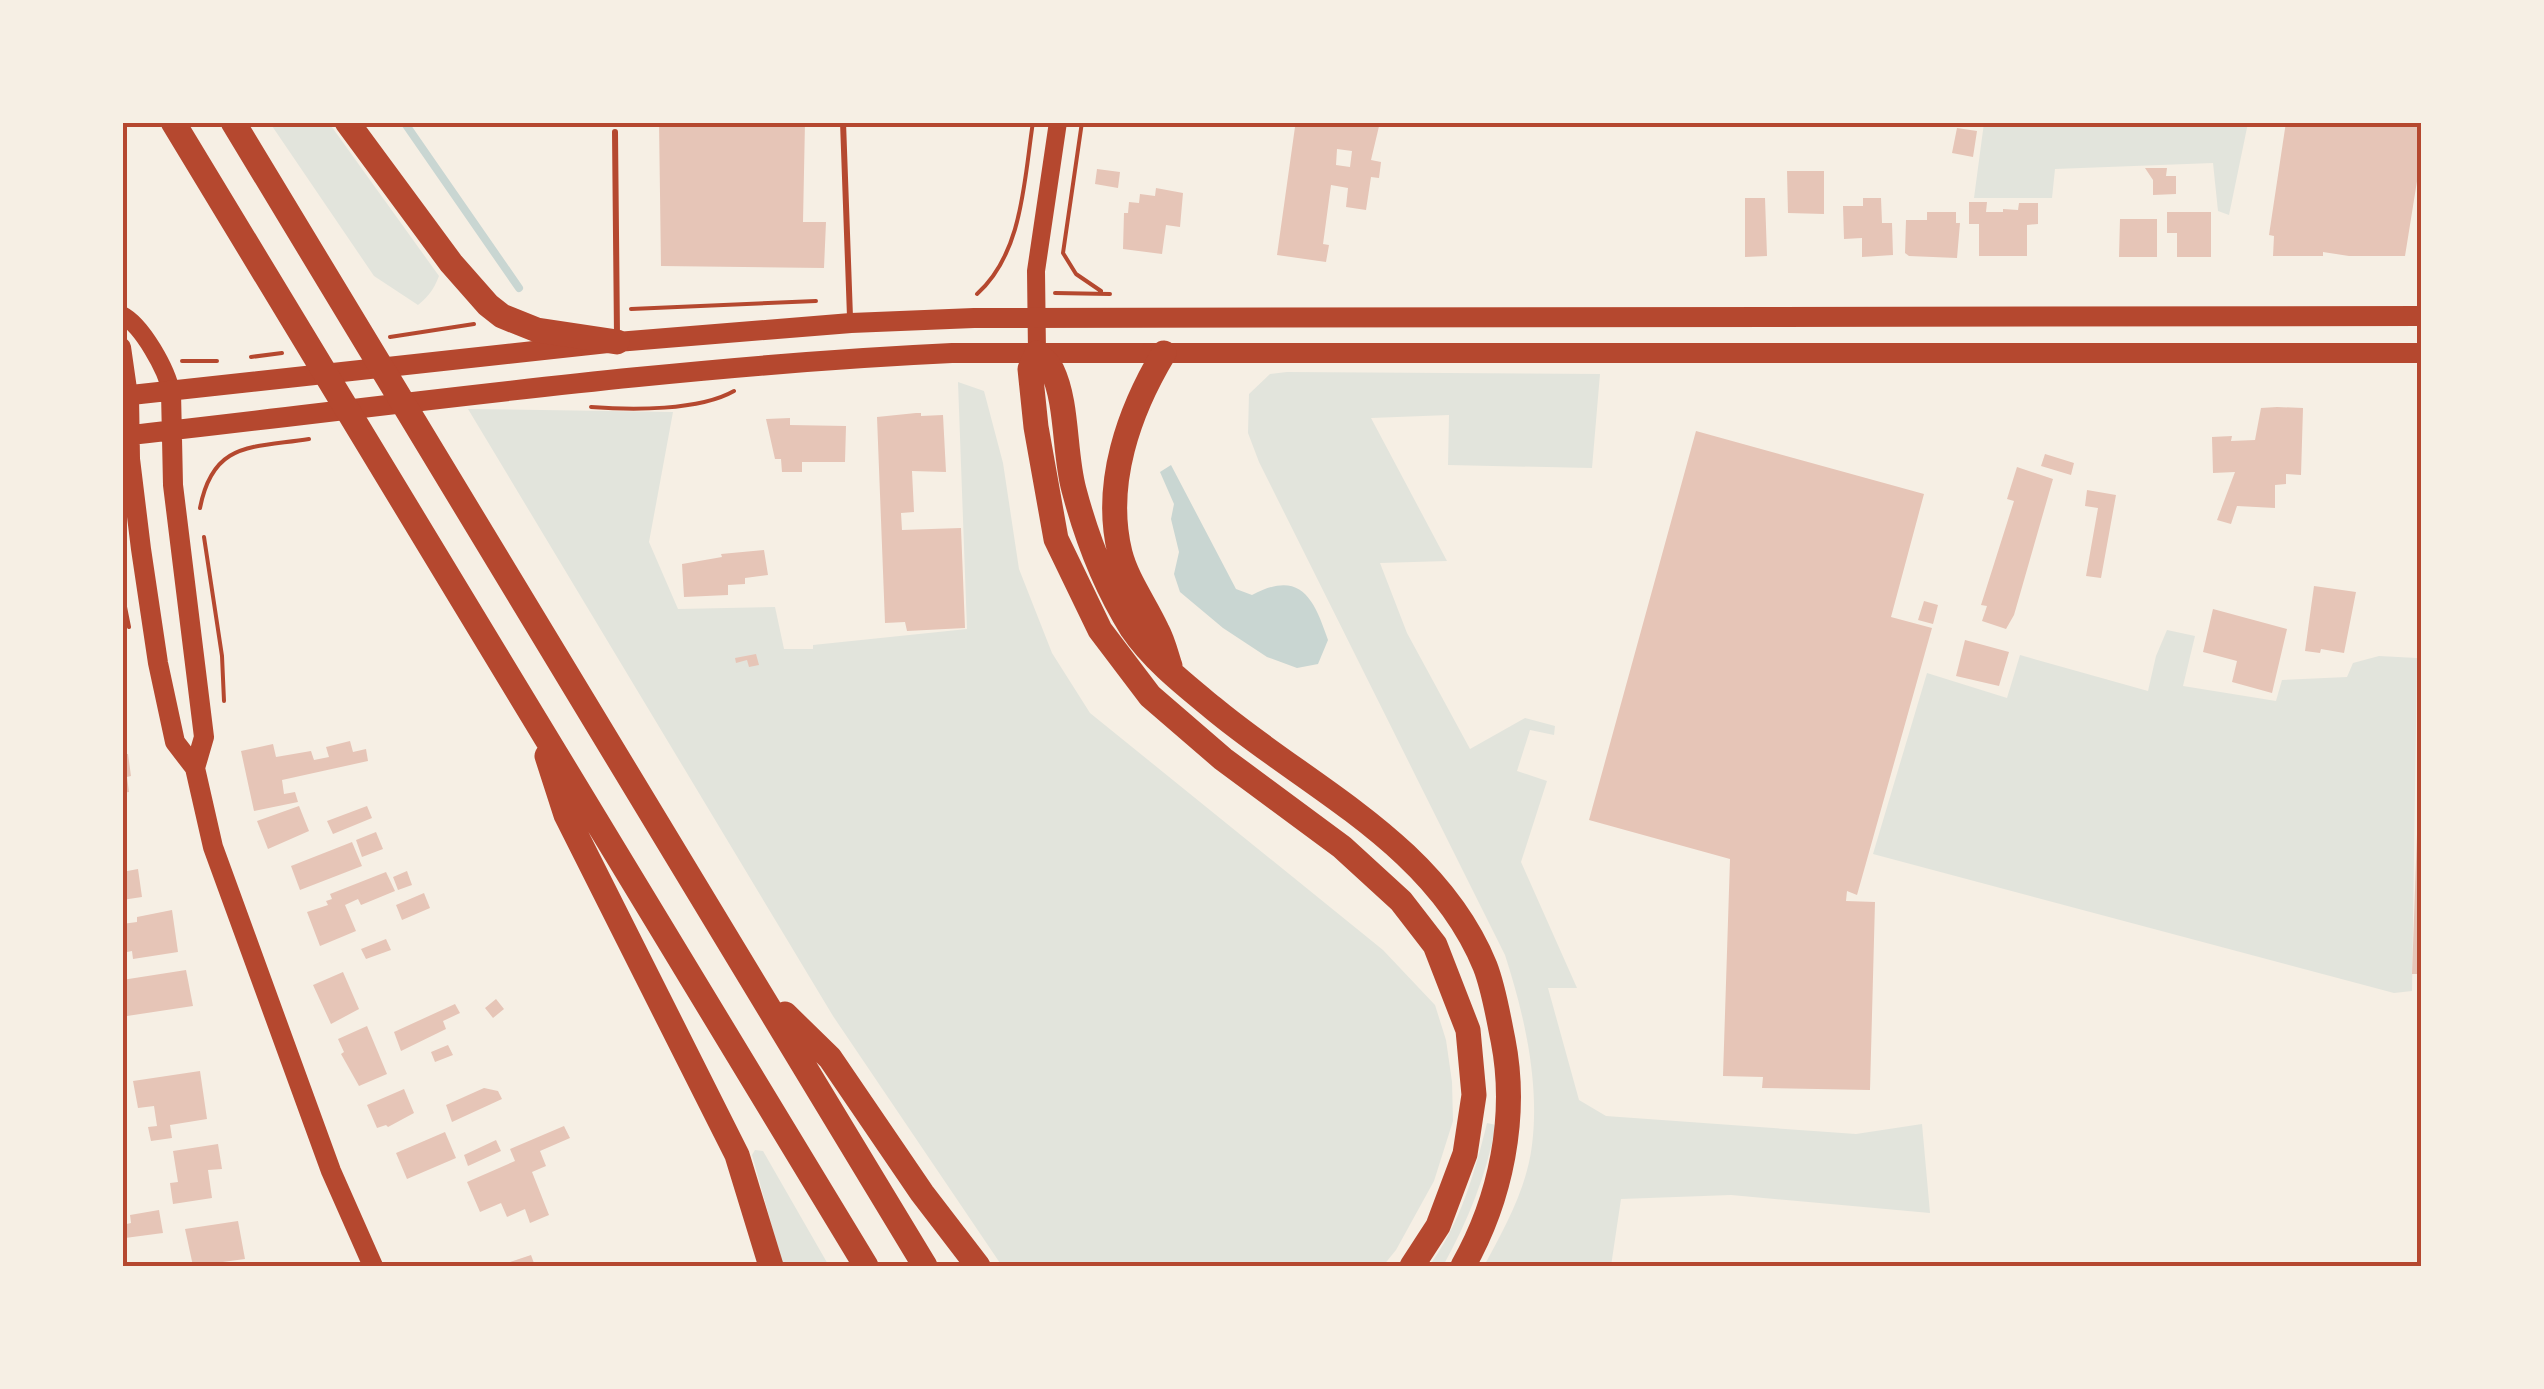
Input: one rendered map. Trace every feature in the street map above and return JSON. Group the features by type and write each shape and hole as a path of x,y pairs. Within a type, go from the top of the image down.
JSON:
{"highway":[{"path":"173,122 866,1266"},
{"path":"233,122 925,1266"},
{"path":"347,122 451,263 488,305 502,316 537,330 617,342"},
{"path":"1164,352 1122,452 1116,474 1115,513 1120,554 1158,631 1174,676"},
{"path":"1412,1266 1438,1226 1466,1154 1474,1095 1468,1030 1435,945 1402,902 1342,846 1223,759 1150,696 1100,630 1056,539 1030,369 1037,353 1052,369 1073,487 1104,580 1135,633 1174,676 1229,722 1375,827 1416,864 1466,930 1486,968 1508,1069 1509,1123 1478,1239 1463,1266"},
{"path":"534,713 566,815 737,1155 771,1266"},
{"path":"760,990 830,1058 922,1193 978,1266"}],"main road":[{"path":"373,1266 325,1156 220,865 196,768 175,742 158,663 126,436 126,396 617,342 851,323 1037,318 2422,316"},
{"path":"2152,317 2152,351"},
{"path":"1612,352 1613,318"},
{"path":"126,436 656,373 800,360 1164,352 2422,353"},
{"path":"172,392 173,484 204,737 196,768"}],"street":[{"path":"1037,353 1036,272 1058,122"},
{"path":"122,315 130,319 156,356 172,392"},
{"path":"122,347 126,396"}],"lane":[{"path":"843,122 851,323"},
{"path":"615,132 617,342"}],"path":[{"path":"977,294 991,281 1009,250 1032,122"},
{"path":"1076,292 1105,293 1076,274 1063,254 1082,122"},
{"path":"200,507 211,470 226,456"},
{"path":"202,526 222,656 224,702"}],"shaded area":[{"path":"1984,122 2248,123 2229,215 2218,211 2213,163 2055,169 2052,198 1974,198"},
{"path":"270,123 329,123 439,276 418,305 374,276"},
{"path":"1270,374 1600,374 1592,468 1448,465 1449,415 1371,418 1447,561 1380,563 1407,633 1470,749 1525,718 1555,726 1554,735 1530,730 1517,771 1547,781 1521,862 1577,988 1548,988 1579,1100 1606,1116 1856,1134 1922,1124 1930,1213 1731,1195 1621,1199 1611,1266 1484,1266 1520,1192 1532,1145 1534,1097 1524,1024 1505,955 1248,433 1249,394"},
{"path":"958,382 984,391 1003,463 1019,569 1052,653 1090,713 1383,950 1435,1005 1446,1040 1453,1121 1434,1181 1383,1266 1002,1266 833,1016 468,409 673,412 649,542 678,609 775,607 784,649 813,649 813,645 967,629"},
{"path":"1171,465 1236,589 1252,595 1283,585 1303,592 1311,601 1328,640 1318,664 1297,668 1267,657 1223,628 1180,592 1174,574 1179,552 1171,519 1174,504 1160,472"},
{"path":"2167,630 2195,636 2183,686 2276,701 2282,680 2347,677 2353,663 2379,656 2417,658 2412,991 2394,993 1873,854 1927,673 2007,698 2020,655 2148,691"},
{"path":"1487,1123 1496,1125 1468,1215 1443,1266 1429,1266 1458,1216"},
{"path":"755,1150 763,1151 829,1266 783,1266 752,1155"}],"building":[{"path":"659,122 805,122 803,222 826,222 824,268 661,266"},
{"path":"1277,122 1380,122 1371,160 1381,162 1379,178 1371,177 1366,210 1346,207 1348,188 1331,185 1323,244 1329,245 1326,262 1277,255 1295,127","holes":["1337,149 1352,151 1350,167 1336,165"]},
{"path":"2286,122 2422,122 2422,150 2405,256 2323,252 2323,256 2273,256 2274,236 2269,235"},
{"path":"1957,128 1977,131 1973,157 1952,153"},
{"path":"2145,168 2167,168 2166,176 2176,176 2176,194 2153,195 2153,180"},
{"path":"1097,169 1120,172 1118,188 1095,184"},
{"path":"1787,171 1824,171 1824,214 1788,213"},
{"path":"1156,188 1183,193 1180,227 1166,225 1162,254 1123,249 1124,213 1128,213 1129,202 1139,203 1140,194 1155,196"},
{"path":"1745,198 1765,198 1767,256 1745,257"},
{"path":"1863,198 1881,198 1882,223 1892,223 1893,255 1862,257 1862,238 1844,239 1843,206 1863,206"},
{"path":"1969,202 1987,202 1986,212 2018,210 2019,203 2038,203 2038,224 2027,225 2027,256 1979,256 1979,224 1969,224"},
{"path":"1927,212 1956,212 1956,223 1960,223 1957,258 1905,253 1906,220 1927,220"},
{"path":"2167,212 2211,212 2211,257 2177,257 2177,233 2167,233"},
{"path":"2120,219 2157,219 2157,257 2119,257"},
{"path":"2261,408 2303,408 2301,475 2286,474 2286,484 2275,485 2275,508 2237,506 2231,524 2217,520 2235,472 2213,473 2212,437 2255,440"},
{"path":"943,415 946,472 912,471 914,512 901,513 902,530 961,528 965,628 907,631 905,622 885,623 877,417"},
{"path":"790,418 790,425 846,426 845,462 802,462 802,472 782,472 766,419"},
{"path":"1696,431 1924,494 1891,617 1932,628 1857,895 1847,891 1846,901 1875,902 1870,1090 1762,1088 1763,1077 1723,1076 1730,859 1589,820"},
{"path":"2045,454 2074,463 2071,475 2041,466"},
{"path":"2017,467 2053,479 2014,615 2006,629 1982,621 1987,606 1981,605 2014,501 2007,499"},
{"path":"2087,490 2116,495 2101,578 2086,576 2098,508 2085,506"},
{"path":"764,550 768,575 745,578 745,584 728,585 728,595 684,597 682,564 722,557 721,554"},
{"path":"2314,586 2356,592 2344,653 2305,651"},
{"path":"1924,601 1938,605 1933,624 1918,620"},
{"path":"2213,609 2287,629 2272,693 2232,682 2237,661 2203,652"},
{"path":"1965,640 2009,652 1999,686 1956,676"},
{"path":"756,654 759,665 749,667 747,660 736,663 735,658"},
{"path":"350,741 353,752 366,749 368,761 282,780 284,794 295,792 298,802 254,811 241,751 273,744 276,757 311,751 314,760 329,757 326,747"},
{"path":"122,754 128,754 131,776 127,777 129,792 122,793"},
{"path":"299,806 309,831 268,849 257,821"},
{"path":"367,806 372,818 333,834 327,821"},
{"path":"2418,806 2422,806 2422,974 2412,974"},
{"path":"376,832 383,849 362,857 356,840"},
{"path":"352,842 362,866 300,890 291,866"},
{"path":"138,869 142,897 122,900 122,872"},
{"path":"407,871 412,885 398,890 393,877"},
{"path":"386,872 395,891 361,905 358,899 345,905 356,931 320,946 307,912 328,905 330,894"},
{"path":"424,893 430,908 402,920 396,905"},
{"path":"172,910 178,952 133,959 132,951 122,953 122,924"},
{"path":"386,939 391,950 366,959 361,949"},
{"path":"186,970 193,1006 127,1016 122,980"},
{"path":"343,972 359,1009 331,1024 313,985"},
{"path":"496,999 504,1009 493,1018 485,1008"},
{"path":"455,1004 460,1013 443,1021 446,1029 401,1051 394,1032"},
{"path":"367,1026 387,1074 359,1086 341,1054 344,1052 338,1039"},
{"path":"448,1045 453,1055 435,1062 431,1052"},
{"path":"200,1071 207,1119 170,1125 172,1138 151,1141 148,1127 157,1126 154,1106 138,1108 133,1081"},
{"path":"484,1088 498,1091 502,1099 452,1122 446,1105"},
{"path":"404,1089 414,1113 388,1127 377,1128 367,1105"},
{"path":"564,1126 570,1138 540,1151 546,1166 532,1172 549,1215 530,1223 525,1209 507,1217 501,1203 480,1212 467,1182 515,1161 510,1149"},
{"path":"445,1132 456,1158 407,1179 396,1153"},
{"path":"496,1140 501,1151 468,1166 464,1155"},
{"path":"218,1144 222,1169 208,1170 212,1198 173,1204 170,1183 178,1182 173,1151"},
{"path":"159,1210 163,1233 125,1238 122,1225 131,1223 130,1215"},
{"path":"238,1221 245,1259 193,1266 185,1229"},
{"path":"531,1255 535,1266 512,1266 510,1262"}],"waterway":[{"path":"404,122 519,288"}]}
